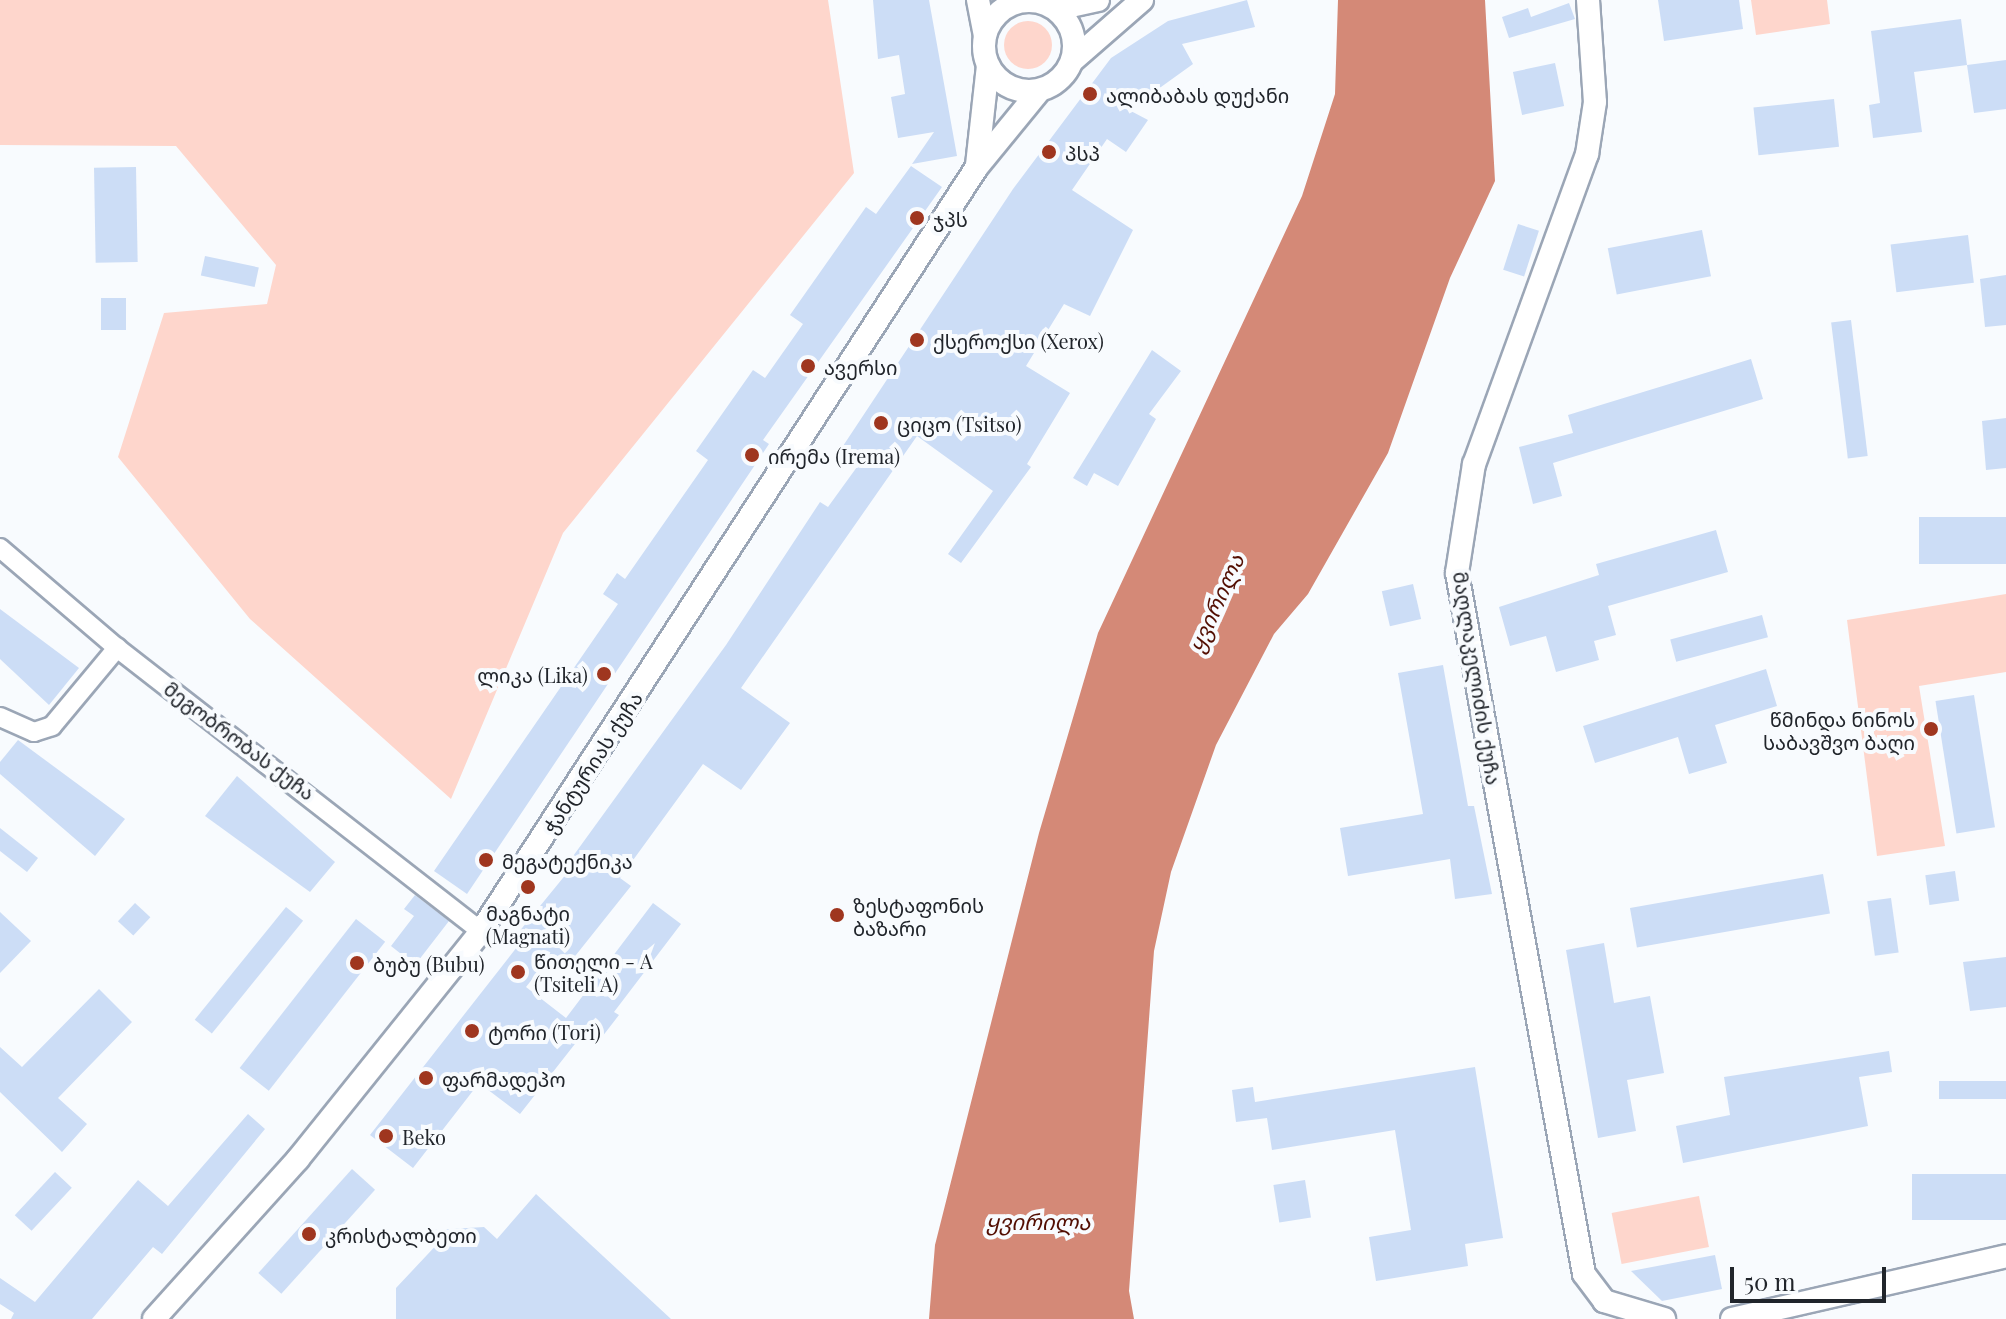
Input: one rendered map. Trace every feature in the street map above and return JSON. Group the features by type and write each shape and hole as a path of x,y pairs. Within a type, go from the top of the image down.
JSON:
{"street":[{"path":"978,0 988,66 1004,84 1040,90 1060,79 1072,61 1142,0"},
{"path":"985,35 1005,7 1030,0 1057,9 1098,0"},
{"name":"მაღლაკელიძის ქუჩა","path":"1588,0 1595,102 1587,154 1474,464 1457,573 1584,1274 1604,1301 1664,1319"},
{"path":"1057,9 1074,38 1072,61"},
{"name":"ჭანტურიას ქუჩა","path":"977,167 988,66"},
{"name":"ჭანტურიას ქუჩა","path":"154,1319 298,1159 481,931 977,167 1040,90"},
{"name":"მეგობრობას ქუჩა","path":"0,548 117,648 231,730 481,931"},
{"path":"0,717 34,732 52,726 117,648"},
{"path":"1732,1319 2006,1256"}],"shaded area":[{"path":"0,0 828,0 854,173 563,533 451,799 250,619 118,457 164,313 267,304 276,265 176,146 0,145"},
{"path":"1751,0 1827,0 1830,24 1756,35"},
{"path":"1028,21 1045,28 1052,45 1045,62 1028,69 1011,62 1004,45 1011,28"},
{"name":"წმინდა ნინოს საბავშვო ბაღი","path":"2006,594 2006,672 1919,686 1945,846 1877,856 1847,620"},
{"path":"1699,1196 1709,1247 1622,1264 1612,1213"}],"water":[{"name":"ყვირილა","path":"1338,0 1485,0 1495,181 1450,278 1388,453 1308,594 1274,634 1216,745 1171,872 1154,951 1129,1291 1134,1319 929,1319 935,1245 1039,833 1098,633 1302,196 1335,94"}],"building":[{"path":"873,0 929,0 957,156 912,164 934,132 898,138 891,97 905,94 899,55 878,59"},
{"path":"1247,0 1255,27 1182,44 1193,64 1129,110 1148,120 1126,152 1107,139 1072,190 1133,230 1090,316 1064,304 1026,366 1070,393 1027,464 1031,467 961,563 948,554 993,491 917,436 741,688 790,723 741,790 703,764 620,878 631,886 564,970 549,958 526,987 566,1018 653,903 681,924 614,1012 619,1015 602,1037 589,1026 520,1114 479,1083 413,1168 370,1135 524,938 518,933 567,873 563,870 726,645 820,502 828,507 862,460 843,446 1013,189 1111,58 1168,21"},
{"path":"1658,0 1739,0 1743,29 1664,41"},
{"path":"1569,3 1575,19 1509,38 1502,17 1528,8 1531,17"},
{"path":"1961,19 1967,65 1914,72 1922,132 1873,138 1869,105 1880,103 1871,31"},
{"path":"2006,60 2006,109 1974,113 1967,65"},
{"path":"1555,63 1564,106 1522,115 1513,72"},
{"path":"1834,99 1839,147 1758,155 1753,107"},
{"path":"911,166 942,187 763,440 769,444 467,894 434,871 618,604 603,594 617,573 625,579 708,460 696,451 753,370 765,378 803,324 790,315 866,207 876,214"},
{"path":"136,167 138,262 96,263 94,168"},
{"path":"1518,224 1539,231 1524,276 1503,270"},
{"path":"1702,230 1711,276 1617,294 1608,248"},
{"path":"1968,235 1974,283 1896,292 1891,245"},
{"path":"205,256 259,267 255,287 201,276"},
{"path":"2006,275 2006,325 1985,327 1980,279"},
{"path":"101,298 126,298 126,330 101,330"},
{"path":"1851,320 1868,456 1848,458 1831,322"},
{"path":"1152,350 1181,371 1149,414 1156,419 1118,486 1094,473 1087,486 1073,478"},
{"path":"1751,359 1763,399 1553,463 1562,496 1533,504 1519,447 1573,433 1568,415"},
{"path":"2006,418 2006,468 1986,470 1982,421"},
{"path":"1919,517 2006,517 2006,564 1919,564"},
{"path":"1716,530 1728,572 1608,606 1616,635 1594,641 1599,660 1556,672 1546,636 1510,646 1499,607 1599,575 1596,564"},
{"path":"1413,584 1421,619 1390,626 1382,591"},
{"path":"0,609 79,668 49,705 0,659"},
{"path":"1762,615 1768,637 1676,662 1670,640"},
{"path":"1443,665 1468,806 1474,806 1492,894 1455,899 1450,859 1348,876 1340,828 1423,814 1398,673"},
{"path":"1766,669 1777,706 1715,725 1727,763 1689,774 1678,737 1595,763 1583,726"},
{"path":"1974,695 1995,827 1956,833 1935,701"},
{"path":"18,740 125,819 95,856 0,774 0,762"},
{"path":"237,776 335,862 310,892 205,816"},
{"path":"0,828 38,858 27,872 0,851"},
{"path":"1955,871 1959,901 1929,905 1925,875"},
{"path":"1823,874 1830,913 1637,947 1630,908"},
{"path":"415,895 449,921 415,965 391,946 414,916 404,909"},
{"path":"1891,898 1899,952 1875,956 1867,901"},
{"path":"135,903 150,917 133,936 118,921"},
{"path":"286,907 303,921 212,1034 195,1020"},
{"path":"0,912 31,941 0,973"},
{"path":"356,919 385,942 269,1091 240,1068"},
{"path":"1604,943 1614,1003 1650,996 1664,1073 1627,1080 1636,1131 1598,1138 1566,950"},
{"path":"2006,957 2006,1007 1970,1011 1963,962"},
{"path":"99,989 132,1022 58,1098 87,1124 62,1152 0,1092 0,1047 22,1067"},
{"path":"1889,1051 1892,1072 1859,1077 1868,1126 1683,1163 1676,1126 1730,1115 1724,1077"},
{"path":"1475,1067 1503,1238 1465,1244 1468,1266 1376,1281 1369,1237 1411,1230 1395,1130 1272,1150 1267,1118 1236,1122 1232,1090 1253,1087 1255,1102"},
{"path":"1939,1081 2006,1081 2006,1099 1939,1099"},
{"path":"248,1114 265,1129 162,1254 153,1247 92,1319 11,1319 14,1313 0,1304 0,1278 35,1302 138,1180 168,1206"},
{"path":"352,1169 375,1190 281,1294 258,1273"},
{"path":"55,1172 72,1188 32,1231 15,1215"},
{"path":"1912,1174 2006,1174 2006,1220 1912,1220"},
{"path":"1305,1180 1311,1218 1279,1223 1273,1185"},
{"path":"536,1194 671,1319 396,1319 396,1288 442,1239 434,1230 484,1227 497,1239"},
{"path":"1715,1255 1722,1289 1662,1301 1631,1271"}],"place":[{"name":"ალიბაბას დუქანი","path":"1090,94"},
{"name":"პსპ","path":"1049,152"},
{"name":"ჯპს","path":"917,218"},
{"name":"ქსეროქსი (Xerox)","path":"917,340"},
{"name":"ავერსი","path":"808,366"},
{"name":"ციცო (Tsitso)","path":"881,423"},
{"name":"ირემა (Irema)","path":"752,455"},
{"name":"ლიკა (Lika)","path":"604,674"},
{"name":"წმინდა ნინოს საბავშვო ბაღი","path":"1931,729"},
{"name":"მეგატექნიკა","path":"486,860"},
{"name":"მაგნატი (Magnati)","path":"528,887"},
{"name":"ზესტაფონის ბაზარი","path":"837,915"},
{"name":"ბუბუ (Bubu)","path":"357,963"},
{"name":"წითელი - A (Tsiteli A)","path":"518,972"},
{"name":"ტორი (Tori)","path":"472,1031"},
{"name":"ფარმადეპო","path":"426,1078"},
{"name":"Beko","path":"386,1136"},
{"name":"კრისტალბეთი","path":"309,1234"}]}
